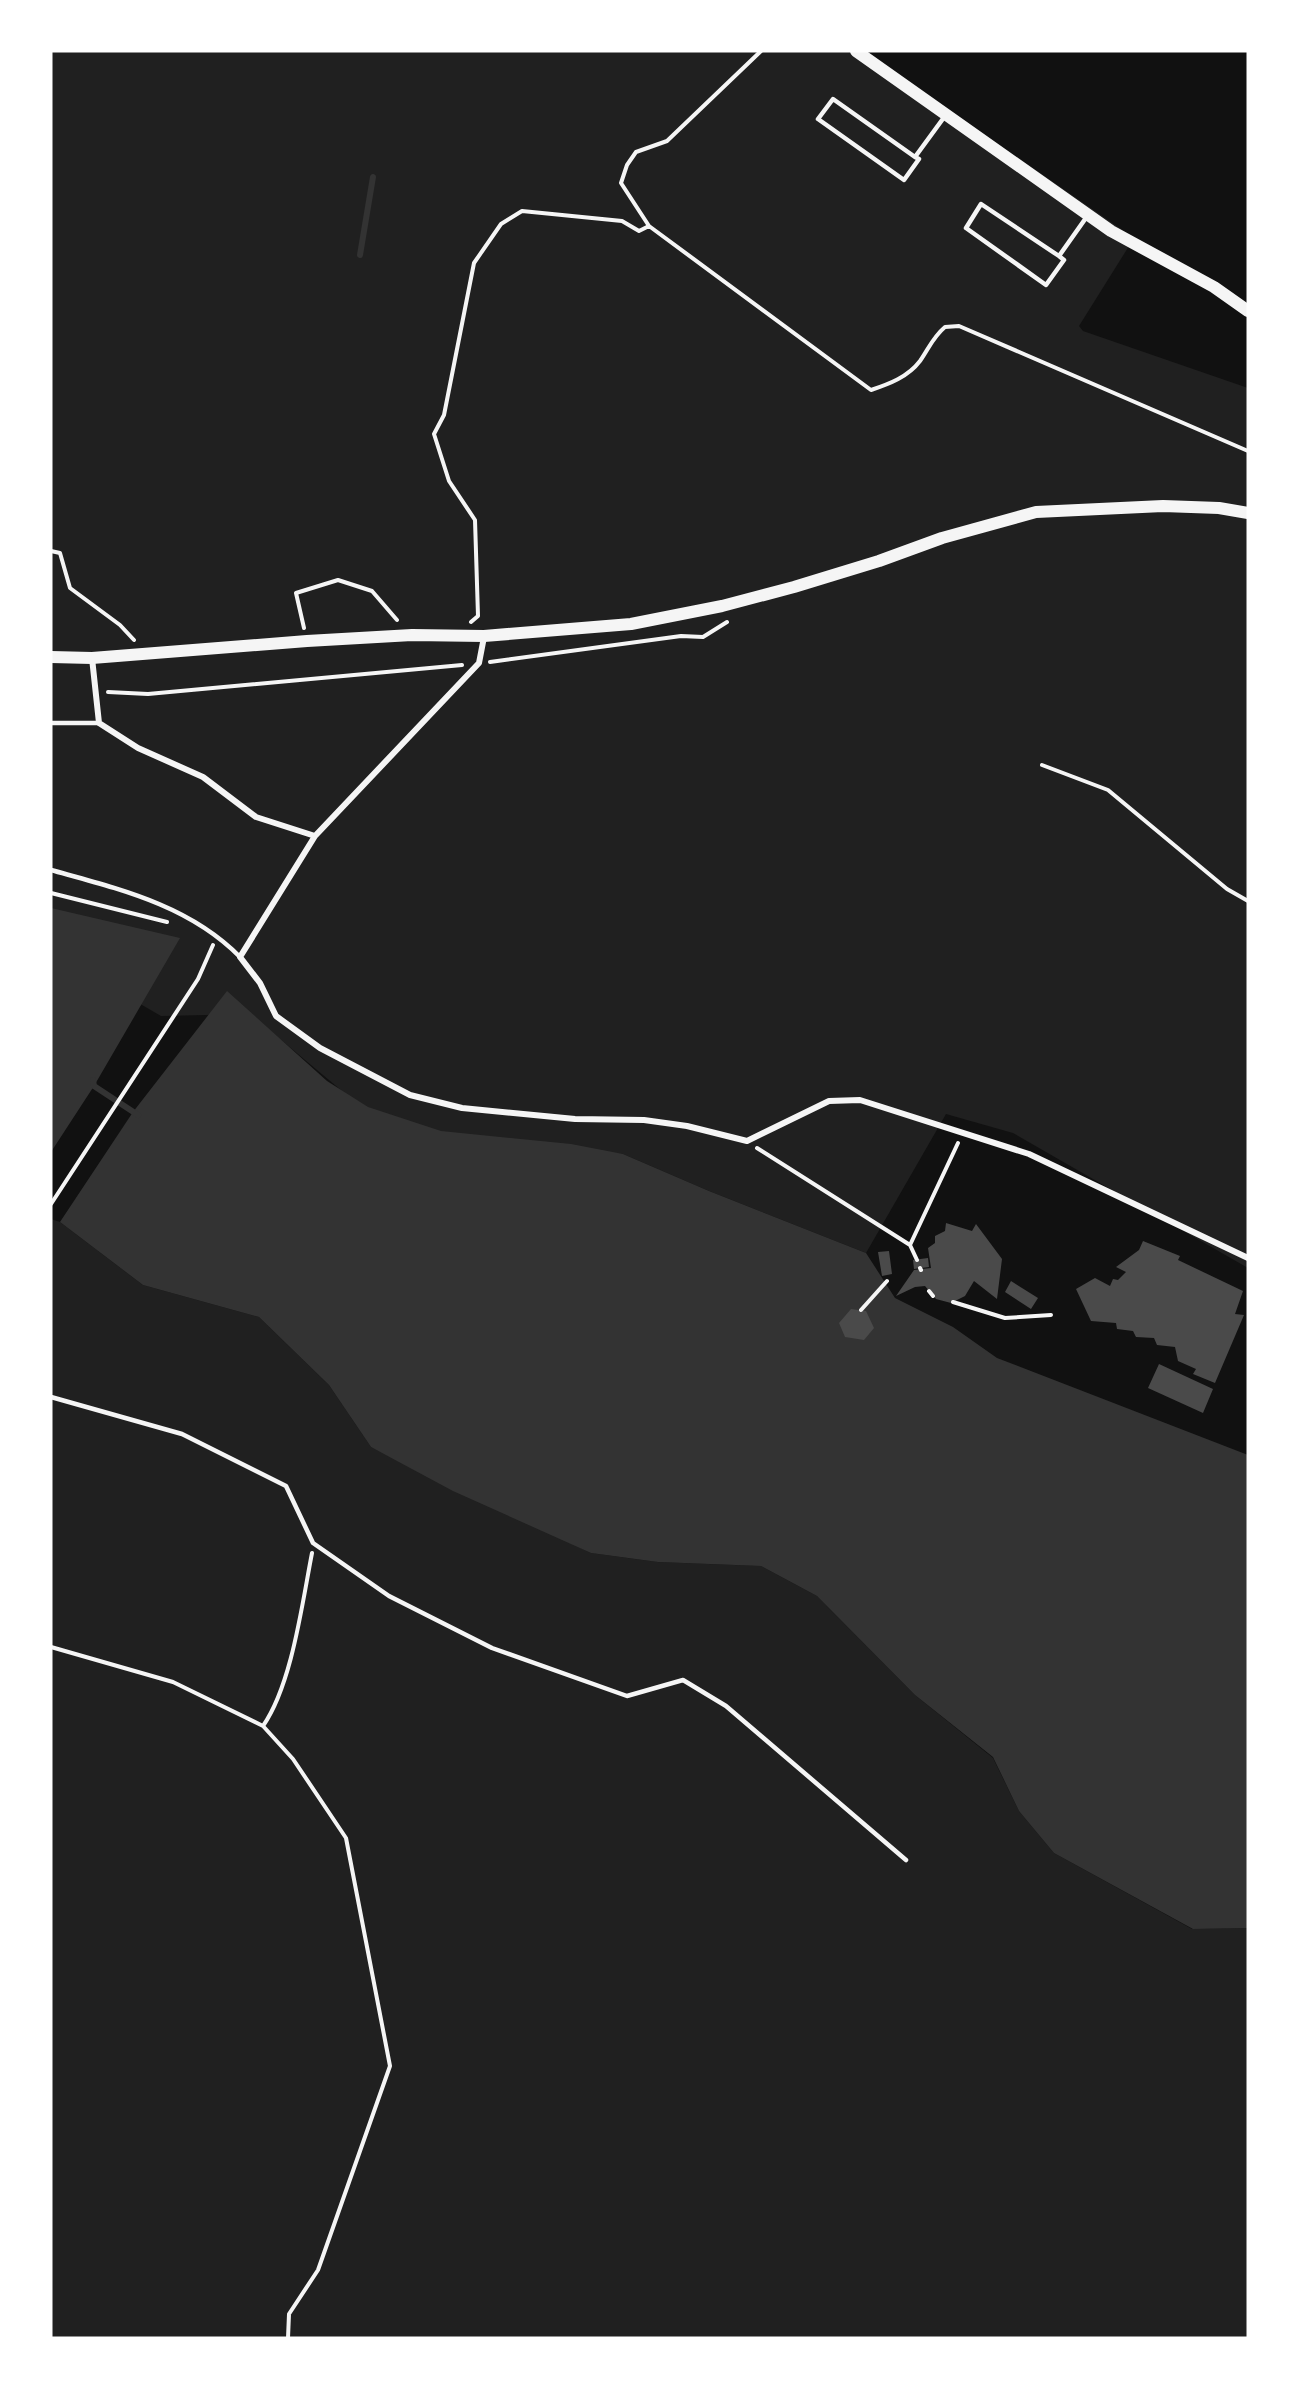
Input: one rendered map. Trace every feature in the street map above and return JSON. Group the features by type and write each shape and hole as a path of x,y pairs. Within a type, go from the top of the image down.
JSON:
{"main road":[{"path":"856,51 1111,231 1214,287 1248,311"},
{"path":"51,657 92,658 412,635 484,636 631,624 722,606 794,587 879,561 942,538 1036,512 1163,506 1219,508 1248,513"}],"street":[{"path":"484,636 479,663 315,836 240,957 260,983 276,1016 320,1048 410,1095 462,1108 575,1119 666,1123 747,1142 828,1101 860,1100 1029,1154 1248,1258"},
{"path":"92,658 99,723 138,748 203,777 256,817 315,836"}],"lane":[{"path":"833,99 915,157 919,159 904,180 818,119 833,99"},
{"path":"915,157 945,116"},
{"path":"981,204 1059,256 1064,260 1046,285 966,228 981,204"},
{"path":"1059,256 1088,215"},
{"path":"51,723 99,723"},
{"path":"51,870 141,895 218,935 240,957"},
{"path":"51,1397 182,1434 286,1486 313,1544 389,1596 492,1648 627,1696 683,1680 726,1706 906,1860"}],"path":[{"path":"761,51 667,141 636,152 627,165 621,183 649,226 871,390 903,377 919,362 934,337 945,327 959,327 1248,451"},
{"path":"453,637 478,616 476,520 449,481 434,434 444,415 474,263 501,224 522,211 622,221 639,231 649,226"},
{"path":"51,551 60,552 70,588 120,626 147,654"},
{"path":"307,641 296,593 338,580 372,591 412,635"},
{"path":"100,692 147,694 479,663 681,636 703,637 727,622"},
{"path":"1042,765 1108,790 1227,889 1248,901"},
{"path":"51,892 175,924"},
{"path":"51,1204 198,979 218,935"},
{"path":"910,1245 962,1134"},
{"path":"747,1142 910,1245 917,1260"},
{"path":"861,1310 887,1281"},
{"path":"929,1291 933,1296"},
{"path":"953,1302 1005,1318 1051,1315"},
{"path":"263,1726 274,1710 282,1687 313,1544"},
{"path":"51,1647 172,1682 263,1726 293,1759 346,1838 390,2066 318,2270 289,2314 288,2338"}],"shaded area":[{"path":"51,51 864,51 1134,238 1079,326 1083,331 1248,388 1248,1268 1013,1133 946,1114 866,1253 709,1191 623,1154 478,1143 372,1116 250,1014 161,1016 51,952"},
{"path":"51,908 180,938 94,1086 51,1152"},
{"path":"227,991 327,1081 368,1107 441,1131 571,1144 623,1154 709,1191 866,1253 895,1298 953,1327 997,1358 1248,1455 1248,1928 1193,1929 1054,1853 1019,1811 993,1757 915,1695 817,1596 761,1566 658,1562 591,1553 453,1491 371,1447 329,1385 259,1317 143,1285 60,1222 133,1112"},
{"path":"51,1219 60,1222 143,1285 259,1317 329,1385 371,1447 591,1553 658,1562 761,1566 817,1596 915,1695 993,1758 1019,1811 1054,1853 1192,1929 1248,1928 1248,2338 51,2338"}],"building":[{"path":"946,1223 972,1231 976,1224 1002,1259 997,1299 974,1281 965,1296 951,1303 936,1299 925,1286 915,1287 896,1296 914,1270 931,1268 928,1248 935,1243 935,1236 945,1231"},
{"path":"1143,1241 1180,1256 1178,1260 1243,1291 1235,1314 1244,1315 1215,1383 1193,1374 1196,1369 1178,1361 1175,1347 1157,1345 1154,1338 1136,1337 1133,1331 1117,1329 1116,1323 1091,1321 1076,1289 1095,1278 1110,1286 1113,1279 1118,1280 1126,1272 1116,1267 1139,1250"},
{"path":"889,1251 892,1274 882,1276 878,1252"},
{"path":"928,1258 929,1267 914,1269 913,1260"},
{"path":"1011,1281 1038,1298 1031,1309 1005,1292"},
{"path":"851,1309 866,1311 874,1328 864,1340 845,1337 839,1323"},
{"path":"1159,1364 1213,1389 1203,1413 1148,1388"}],"waterway":[{"path":"360,255 373,177"},
{"path":"93,1080 94,1086 138,1115"}]}
